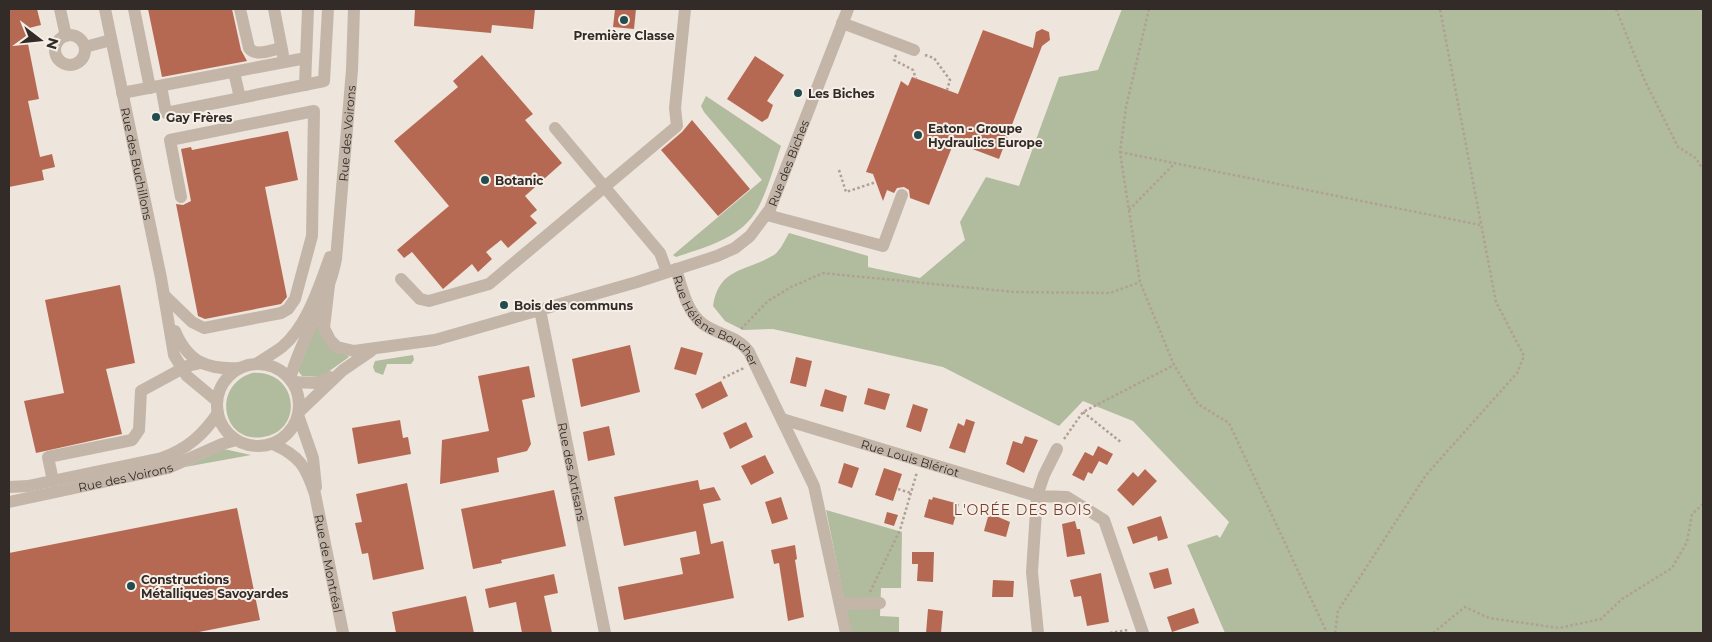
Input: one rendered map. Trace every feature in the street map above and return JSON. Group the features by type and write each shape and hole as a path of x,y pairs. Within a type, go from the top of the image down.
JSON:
{"street":[{"path":"60,9 66,36"},
{"name":"Rue des Buchillons","path":"105,9 169,318 174,355 181,370"},
{"path":"134,9 156,87 166,113 324,81 328,9"},
{"path":"240,9 250,50 257,53 281,48"},
{"path":"274,9 284,62"},
{"path":"305,85 308,9"},
{"name":"Rue des Voirons","path":"291,380 300,347 329,285 336,259 352,70 354,9"},
{"name":"Rue des Voirons","path":"352,70 361,9"},
{"path":"401,279 420,299 429,301 489,284 677,126 675,108 685,9"},
{"name":"Rue des Biches","path":"672,271 712,258 735,248 750,236 767,216 848,9"},
{"path":"842,23 914,50"},
{"path":"66,36 78,37 85,47 85,55 80,62 72,66 63,64 57,57 55,48 59,40 66,36"},
{"path":"85,47 111,40"},
{"path":"122,93 306,58"},
{"path":"234,72 240,98"},
{"path":"164,295 192,322 204,328 281,313 291,306 295,299 312,236 314,111 170,140 181,197"},
{"path":"555,128 660,253 672,271"},
{"path":"767,216 883,246 902,195"},
{"name":"Rue des Voirons","path":"256,364 282,347 299,326 322,277 338,226"},
{"name":"Rue Hélène Boucher","path":"329,285 324,324 330,340 345,350 378,349 444,339 672,271 695,316 708,327 734,339 746,348 782,419 816,491 846,633"},
{"name":"Rue des Artisans","path":"540,310 605,633"},
{"name":"Rue des Buchillons","path":"169,318 184,350 201,363 220,368 240,368"},
{"name":"Rue Hélène Boucher","path":"298,414 343,370 360,357 378,349"},
{"path":"53,480 48,457 132,440 139,430 141,391 181,370 201,363"},
{"path":"181,370 217,407 224,428 236,440 254,446 273,444 289,432 298,414 298,396 291,380 277,368 256,364 240,368 223,384 217,407"},
{"name":"Rue Hélène Boucher","path":"291,380 319,383 343,370"},
{"name":"Rue des Voirons","path":"9,487 53,480 171,454 202,436 217,407"},
{"name":"Rue de Montréal","path":"298,414 316,470 315,494"},
{"name":"Rue Louis Blériot","path":"782,419 1037,496 1068,497 1104,520 1142,630"},
{"name":"Rue des Voirons","path":"9,502 168,468 222,444 236,440"},
{"name":"Rue de Montréal","path":"273,444 300,461 315,494 343,633"},
{"path":"1038,633 1032,572 1037,496 1044,475 1057,449"},
{"path":"840,604 880,603"}],"path":[{"path":"1149,9 1126,107 1120,152 1140,282 1174,364 1198,404 1229,422 1326,633"},
{"path":"1336,633 1338,611 1426,475 1517,373 1524,356 1496,302 1440,9"},
{"path":"1616,9 1645,81 1678,147 1696,158 1703,170"},
{"path":"900,45 894,60 913,70 916,79"},
{"path":"914,50 934,58 950,80 947,90"},
{"path":"1120,152 1480,225"},
{"path":"1129,210 1175,163"},
{"path":"838,170 846,192 876,182"},
{"path":"734,339 768,301 791,287 823,273 1014,292 1110,293 1140,282"},
{"path":"723,378 754,363"},
{"path":"1057,449 1083,412 1174,364"},
{"path":"1083,412 1122,443"},
{"path":"864,604 900,530 920,461"},
{"path":"898,489 911,493"},
{"path":"1433,633 1465,607 1489,618 1559,628 1601,619 1622,599 1672,568 1687,542 1692,514 1703,504"},
{"path":"1559,628 1561,633"},
{"path":"1110,633 1142,630"}],"green space":[{"path":"1122,9 1703,9 1703,633 1225,633 1187,545 1217,535 1220,538 1229,522 1133,421 1083,401 1059,426 943,367 773,329 743,330 725,321 713,306 716,293 728,277 774,255 789,233 868,256 868,267 920,278 965,240 960,222 986,177 1019,186 1059,77 1098,70"},
{"path":"706,96 781,146 758,208 743,227 711,245 676,257 673,255 762,180 704,112 701,106"},
{"path":"317,323 349,357 321,377 302,376 298,371"},
{"path":"413,355 414,360 411,364 387,364 383,375 375,372 373,367 375,361"},
{"path":"252,373 267,374 279,380 287,390 291,401 290,413 285,424 276,432 263,437 249,437 238,432 231,423 227,412 227,401 231,389 239,380"},
{"path":"224,449 251,455 185,467"},
{"path":"826,510 902,532 901,588 881,588 880,616 899,617 899,633 851,633"}],"building":[{"path":"9,9 37,9 41,25 25,29 39,99 28,101 40,157 52,154 55,167 42,170 44,180 9,187"},
{"path":"148,9 232,9 241,50 247,61 162,77"},
{"path":"415,9 535,9 533,29 492,25 491,33 414,26"},
{"name":"Première Classe","path":"615,9 636,9 634,29 613,27"},
{"path":"1042,29 1049,32 1050,40 1042,46 999,159 954,142 929,205 910,198 909,190 904,187 897,188 894,193 887,190 883,201 873,174 866,172 901,81 908,86 912,77 958,94 983,30 1033,48 1036,32"},
{"name":"Botanic","path":"482,55 533,114 525,120 562,163 525,196 537,210 530,216 537,223 508,248 501,240 486,252 492,259 478,272 472,264 443,289 412,252 404,258 397,250 449,206 394,141 458,87 453,81"},
{"path":"755,56 784,75 767,101 773,105 768,118 762,122 727,99"},
{"path":"692,120 750,189 718,216 661,150 682,132"},
{"path":"288,131 298,180 265,187 287,297 281,304 205,319 198,316 176,204 183,205 191,201 181,149 191,147 192,150"},
{"path":"120,285 135,363 106,369 122,434 36,453 24,401 64,393 45,300"},
{"path":"630,345 640,392 581,407 572,359"},
{"path":"681,347 703,353 696,375 674,369"},
{"path":"796,357 812,361 806,387 790,383"},
{"path":"529,366 535,397 522,400 531,444 527,451 497,458 499,472 440,484 442,440 489,431 478,376"},
{"path":"721,381 728,396 702,409 695,394"},
{"path":"868,388 890,394 885,410 864,404"},
{"path":"825,389 847,396 843,412 820,406"},
{"path":"913,404 928,409 921,432 906,427"},
{"path":"966,419 975,422 965,453 949,448 958,423 964,426"},
{"path":"400,420 403,438 408,437 411,454 358,464 352,428"},
{"path":"746,422 753,437 730,449 723,433"},
{"path":"609,426 615,455 588,461 583,432"},
{"path":"1025,436 1038,440 1024,473 1006,464 1013,441 1022,444"},
{"path":"1098,446 1113,454 1107,465 1099,461 1092,474 1088,472 1084,481 1072,475 1085,452 1093,456"},
{"path":"765,455 774,473 751,485 741,466"},
{"path":"844,463 859,468 852,488 838,483"},
{"path":"884,468 902,474 893,501 875,495"},
{"path":"1145,469 1157,481 1133,506 1117,490 1133,472 1138,477"},
{"path":"698,480 700,490 714,487 721,500 703,504 711,544 723,541 734,598 624,620 618,587 683,574 680,558 700,554 696,531 624,546 614,497"},
{"path":"407,483 424,569 373,580 368,553 362,554 355,523 362,522 356,494"},
{"path":"554,490 566,546 501,560 502,563 473,569 461,509"},
{"path":"781,497 788,519 772,524 765,502"},
{"path":"933,497 959,504 953,525 924,517 929,499 932,500"},
{"name":"Constructions Métalliques Savoyardes","path":"237,508 260,620 194,633 9,633 9,553"},
{"path":"887,512 898,515 894,526 884,523"},
{"path":"989,513 1010,522 1006,537 984,531"},
{"path":"1161,516 1168,538 1158,541 1157,536 1133,544 1127,527"},
{"path":"1075,521 1077,529 1080,529 1085,554 1067,557 1062,524"},
{"path":"795,545 797,559 795,560 804,617 788,621 779,563 774,564 771,550"},
{"path":"912,552 934,552 933,582 917,581 918,564 912,564"},
{"path":"1168,568 1172,584 1154,589 1149,573"},
{"path":"1101,573 1109,622 1087,626 1081,596 1074,597 1070,580"},
{"path":"554,574 558,593 544,596 552,633 522,633 516,602 489,608 485,589"},
{"path":"993,580 1014,581 1013,597 992,597"},
{"path":"466,596 474,633 396,633 392,612"},
{"path":"1194,608 1199,623 1172,632 1167,617"},
{"path":"928,609 943,611 941,633 926,633"}],"place":[{"name":"Première Classe","path":"624,20"},
{"name":"Les Biches","path":"798,93"},
{"name":"Gay Frères","path":"156,117"},
{"name":"Eaton - Groupe Hydraulics Europe","path":"918,135"},
{"name":"Botanic","path":"485,180"},
{"name":"Bois des communs","path":"504,305"},
{"name":"Constructions Métalliques Savoyardes","path":"131,586"}],"district":[{"name":"L'ORÉE DES BOIS","path":"1023,510"}]}
